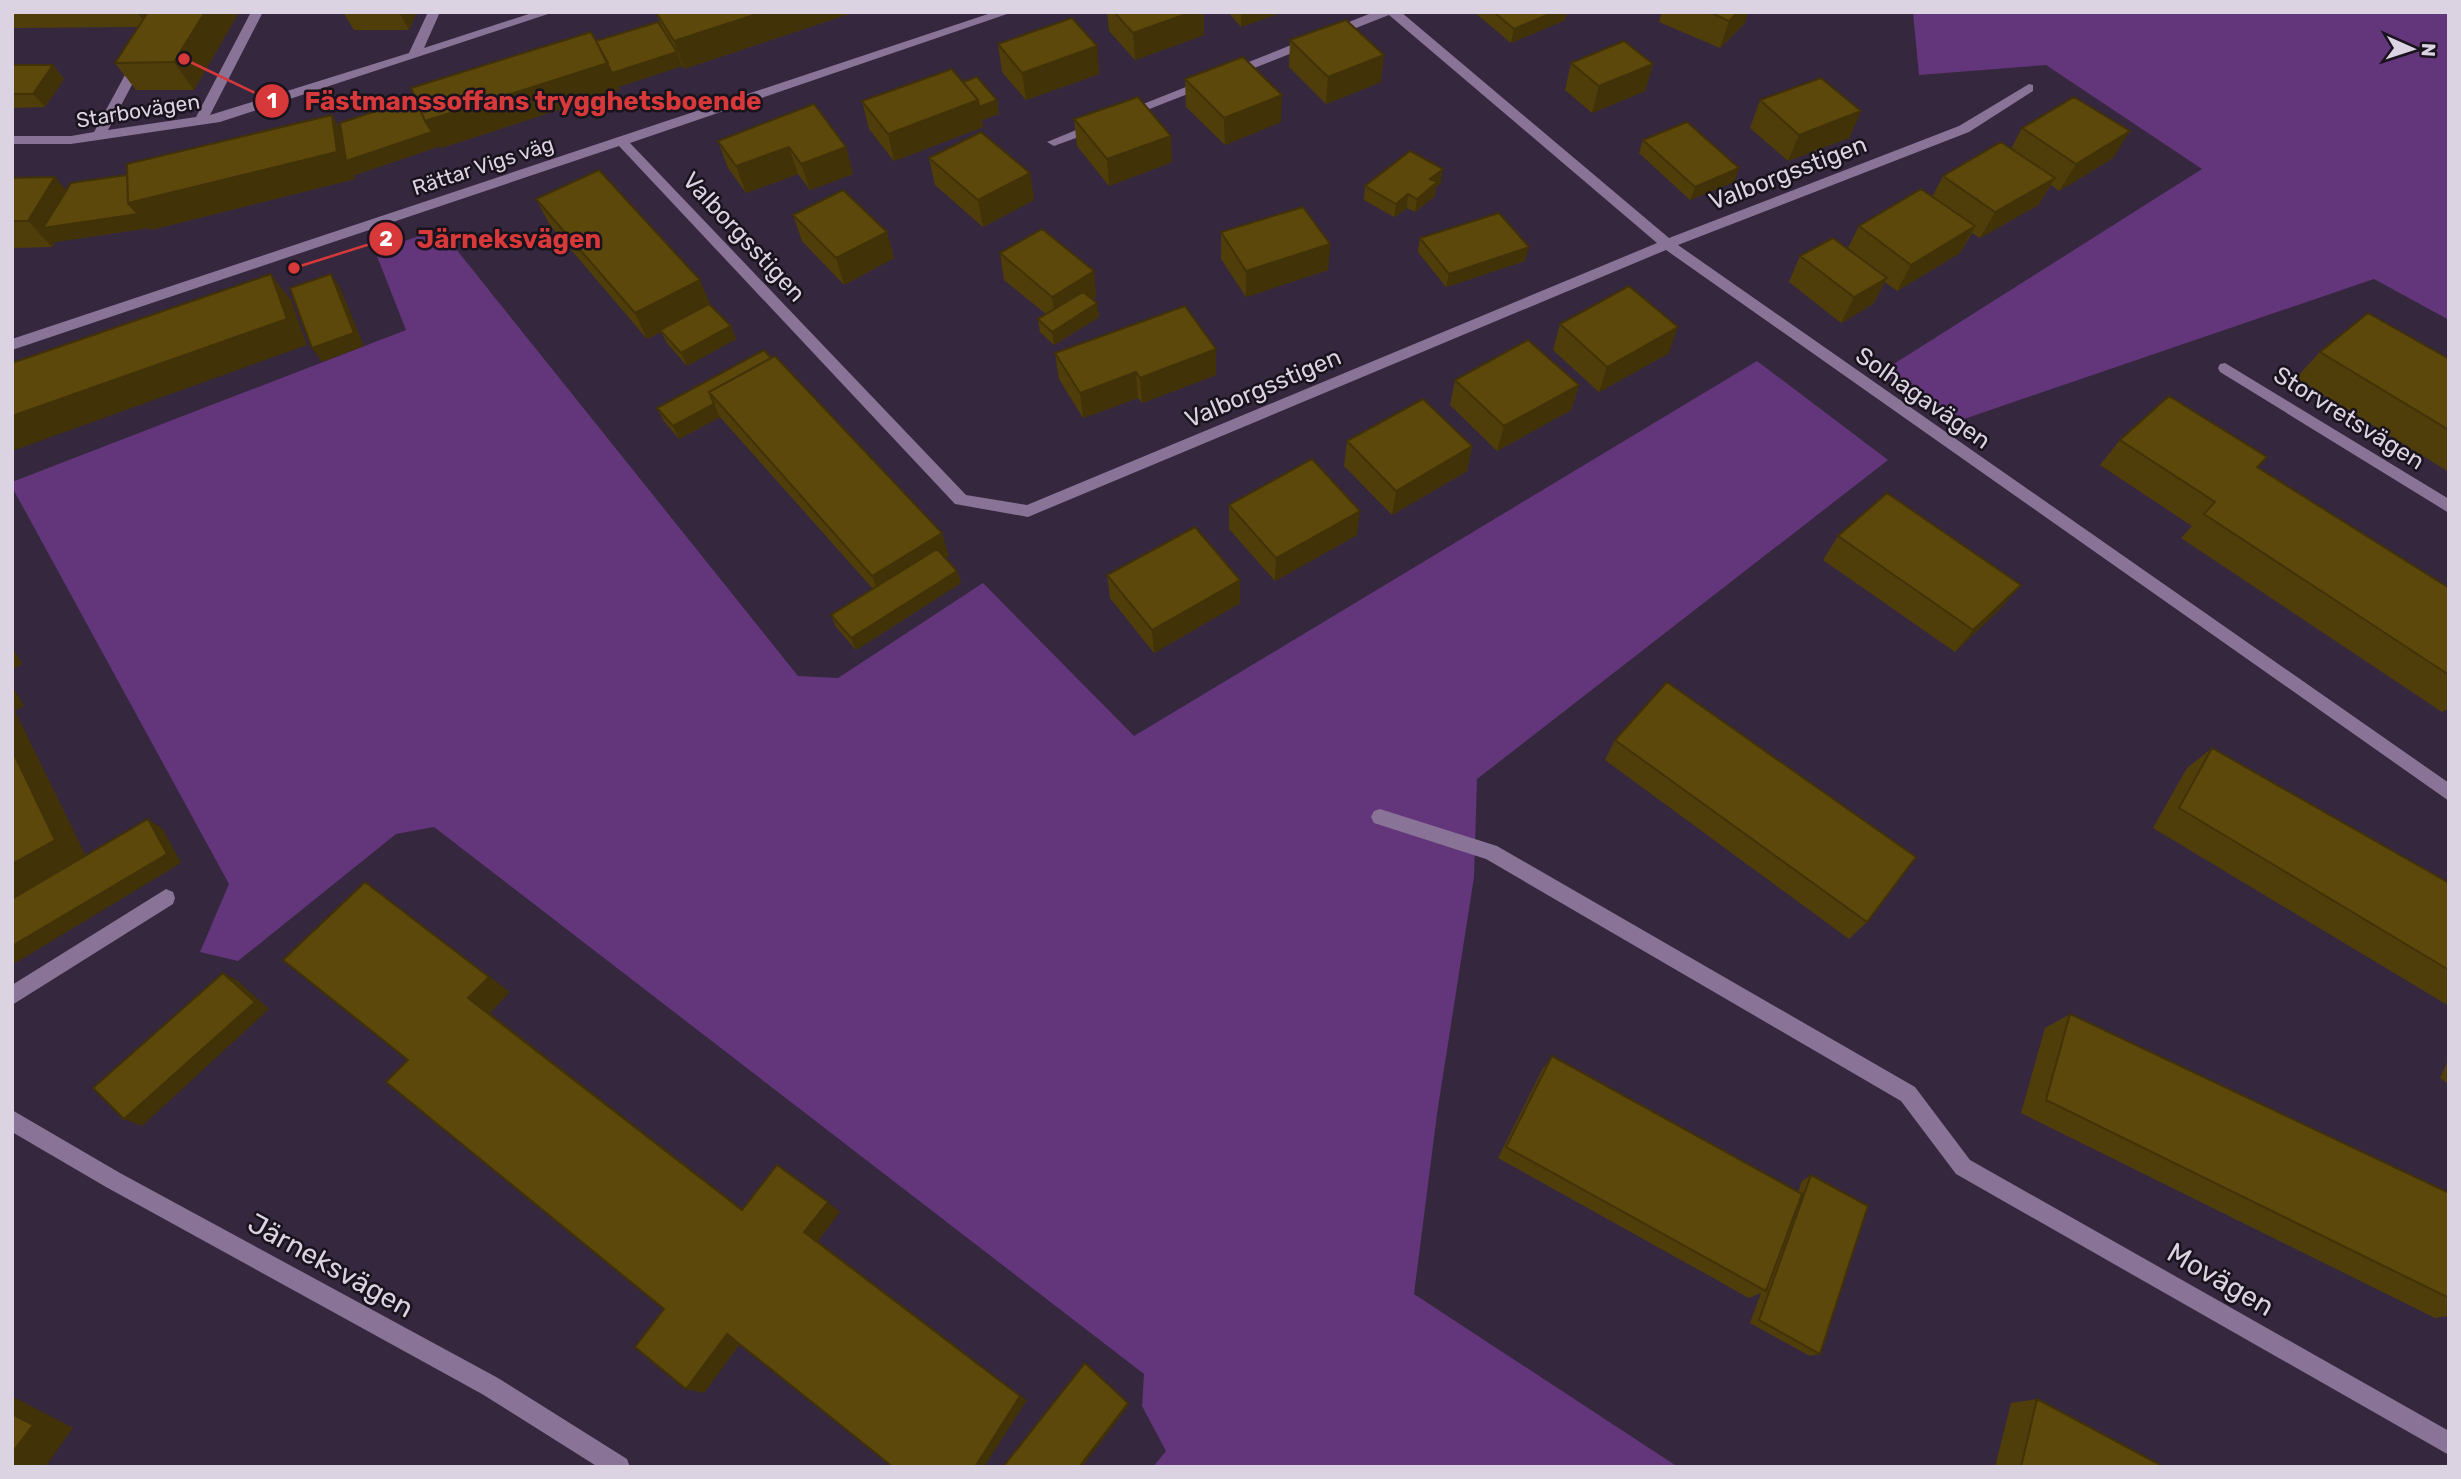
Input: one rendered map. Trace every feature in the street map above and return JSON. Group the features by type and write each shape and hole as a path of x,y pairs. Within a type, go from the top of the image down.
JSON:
{"street":[{"path":"201,121 257,12"},
{"path":"415,54 434,12"},
{"name":"Starbovägen","path":"12,140 71,140 220,118 548,12"},
{"name":"Rättar Vigs väg","path":"12,345 1007,12"},
{"path":"1054,142 1385,12"},
{"name":"Solhagavägen","path":"1393,12 1667,244 2449,793"},
{"path":"99,136 142,55"},
{"name":"Valborgsstigen","path":"622,142 961,500 1028,511 1667,244 1964,129 2029,88"},
{"name":"Storvretsvägen","path":"2225,368 2449,508"},
{"name":"Movägen","path":"1380,817 1490,852 1908,1094 1964,1167 2449,1444"},
{"path":"12,996 166,898"},
{"name":"Järneksvägen","path":"12,1120 113,1180 490,1386 619,1467"}],"shaded area":[{"path":"1913,12 2449,12 2449,320 2374,279 1964,419 1878,374 2202,169 2046,65 1919,75"},
{"path":"440,229 798,676 838,678 983,583 1134,736 1757,361 1888,460 1477,779 1474,877 1437,1114 1414,1294 1678,1467 1153,1467 1166,1451 1142,1406 1144,1374 434,827 396,834 238,961 200,952 229,884 12,487 12,482 406,330 375,251"}],"building":[{"path":"148,12 205,12 174,62 115,63"},
{"path":"656,12 763,12 674,41"},
{"path":"1114,12 1192,12 1133,33"},
{"path":"1494,12 1554,12 1514,29"},
{"path":"1709,12 1738,12 1729,21"},
{"path":"1072,18 1097,46 1022,73 998,44"},
{"path":"1346,20 1384,55 1328,77 1290,40"},
{"path":"658,22 677,52 612,73 596,41"},
{"path":"591,32 608,63 425,121 411,88"},
{"path":"1624,41 1653,64 1599,86 1571,63"},
{"path":"1243,57 1282,95 1224,118 1185,79"},
{"path":"12,65 53,65 33,94 12,94"},
{"path":"952,69 978,100 888,134 862,101"},
{"path":"977,77 997,100 979,107 978,100 963,82"},
{"path":"1821,78 1861,111 1799,135 1760,100"},
{"path":"1138,97 1171,136 1107,159 1074,119"},
{"path":"2074,97 2130,131 2076,164 2022,128"},
{"path":"415,98 432,132 346,161 340,123"},
{"path":"814,104 846,147 801,164 789,147 736,166 718,141"},
{"path":"332,115 337,152 128,203 127,164"},
{"path":"1687,122 1739,168 1695,187 1643,140"},
{"path":"981,132 1030,173 978,200 929,158"},
{"path":"2001,142 2055,178 1995,212 1943,176"},
{"path":"1410,151 1443,169 1430,179 1437,182 1417,199 1408,194 1396,204 1365,186"},
{"path":"599,170 700,280 635,313 536,199"},
{"path":"127,175 128,203 138,214 43,228 71,183"},
{"path":"55,177 28,221 12,221 12,178"},
{"path":"1921,189 1975,226 1911,265 1859,226"},
{"path":"843,190 887,232 836,258 793,215"},
{"path":"1303,207 1330,244 1246,271 1221,232"},
{"path":"1499,213 1529,247 1449,274 1420,238"},
{"path":"1042,229 1094,271 1052,297 1000,253"},
{"path":"1833,238 1887,278 1854,297 1800,256"},
{"path":"271,274 287,319 12,416 12,363"},
{"path":"331,274 354,333 312,348 290,288"},
{"path":"1629,286 1678,327 1607,367 1560,324"},
{"path":"1083,292 1097,303 1052,332 1038,319"},
{"path":"709,304 731,326 681,353 660,330"},
{"path":"1185,306 1216,349 1140,378 1136,372 1080,393 1055,353"},
{"path":"2368,313 2449,359 2449,430 2320,352"},
{"path":"1528,340 1579,385 1504,426 1455,380"},
{"path":"764,350 771,358 709,392 714,404 673,426 657,408"},
{"path":"775,356 942,533 872,576 709,392"},
{"path":"2169,396 2267,457 2257,467 2449,588 2449,675 2204,514 2215,502 2120,440"},
{"path":"1423,399 1472,446 1396,491 1347,441"},
{"path":"1312,459 1360,511 1276,558 1229,505"},
{"path":"1887,493 2021,585 1973,630 1838,536"},
{"path":"1195,527 1240,580 1152,630 1107,575"},
{"path":"937,549 957,571 851,638 831,615"},
{"path":"1667,682 1916,857 1867,922 1615,740"},
{"path":"2212,748 2449,883 2449,970 2179,808"},
{"path":"12,750 55,840 12,864"},
{"path":"148,819 167,854 12,946 12,899"},
{"path":"365,882 489,977 468,998 742,1210 777,1165 828,1202 804,1232 1020,1396 975,1467 893,1467 727,1334 686,1389 635,1347 664,1309 386,1082 408,1060 283,960"},
{"path":"223,973 255,1002 124,1119 93,1088"},
{"path":"2070,1014 2449,1193 2449,1298 2046,1100"},
{"path":"1552,1056 1802,1194 1766,1291 1506,1147"},
{"path":"1811,1175 1868,1206 1820,1354 1759,1320"},
{"path":"1085,1363 1128,1403 1079,1467 1003,1467"},
{"path":"2037,1399 2164,1467 2021,1467"},
{"path":"12,1414 33,1425 12,1453"}],"place":[{"name":"Fästmanssoffans trygghetsboende","path":"184,59"},
{"name":"Järneksvägen","path":"294,268"}]}
